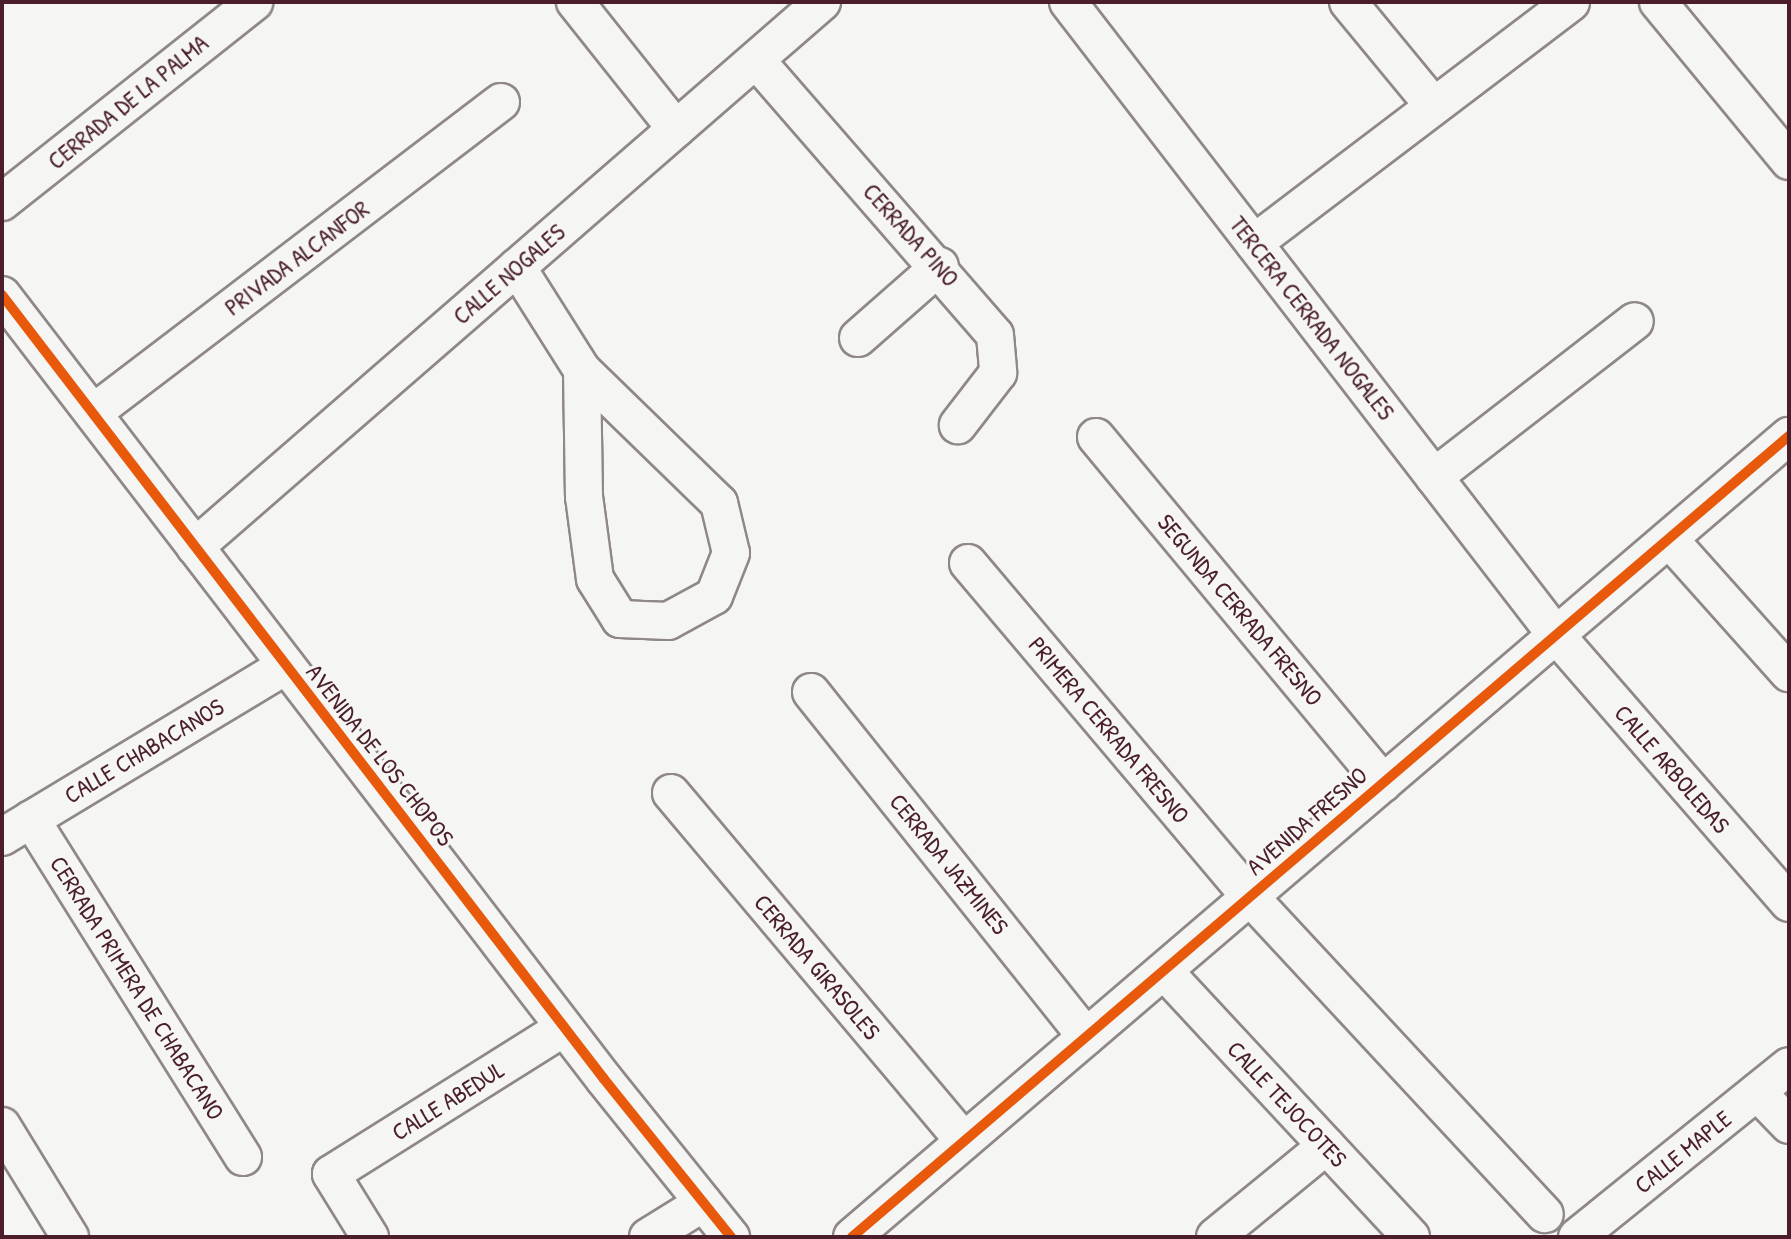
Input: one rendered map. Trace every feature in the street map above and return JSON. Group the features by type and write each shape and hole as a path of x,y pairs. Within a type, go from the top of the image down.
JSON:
{"street":[{"name":"CERRADA DE LA PALMA","path":"2,202 254,2"},
{"path":"575,2 676,129"},
{"name":"CALLE NOGALES","path":"195,547 822,2"},
{"name":"TERCERA CERRADA NOGALES","path":"1068,2 1556,635"},
{"path":"1348,2 1432,104"},
{"path":"1254,243 1432,104 1571,2"},
{"path":"1658,2 1789,161"},
{"name":"CERRADA PINO","path":"756,60 940,266 995,335 998,373 958,425"},
{"name":"PRIVADA ALCANFOR","path":"93,413 501,102"},
{"path":"858,338 940,266"},
{"path":"517,267 582,370 719,503 731,553 714,596 668,621 620,619 595,579 584,497 582,370"},
{"name":"AVENIDA DE LOS CHOPOS","path":"2,295 564,1028 731,1237"},
{"path":"1434,477 1635,321"},
{"name":"AVENIDA FRESNO","path":"852,1237 1789,436"},
{"name":"SEGUNDA CERRADA FRESNO","path":"1096,437 1383,783"},
{"path":"1669,539 1789,673"},
{"name":"PRIMERA CERRADA FRESNO","path":"968,563 1250,897 1545,1214"},
{"name":"CALLE ARBOLEDAS","path":"1556,635 1789,903"},
{"name":"CALLE CHABACANOS","path":"11,828 286,666"},
{"name":"CERRADA JAZMINES","path":"811,692 1086,1037"},
{"name":"CERRADA GIRASOLES","path":"671,793 964,1141"},
{"name":"CERRADA PRIMERA DE CHABACANO","path":"11,828 243,1157"},
{"name":"CALLE TEJOCOTES","path":"1164,971 1411,1237"},
{"name":"CALLE ABEDUL","path":"370,1237 331,1174 564,1028"},
{"name":"CALLE MAPLE","path":"1577,1237 1789,1066"},
{"path":"1757,1092 1789,1125"},
{"path":"2,1126 70,1237"},
{"path":"1215,1237 1326,1146"},
{"path":"648,1237 703,1203"}],"cycle path":[{"path":"2,295 604,1079 731,1237"},
{"path":"852,1237 1789,436"}]}
